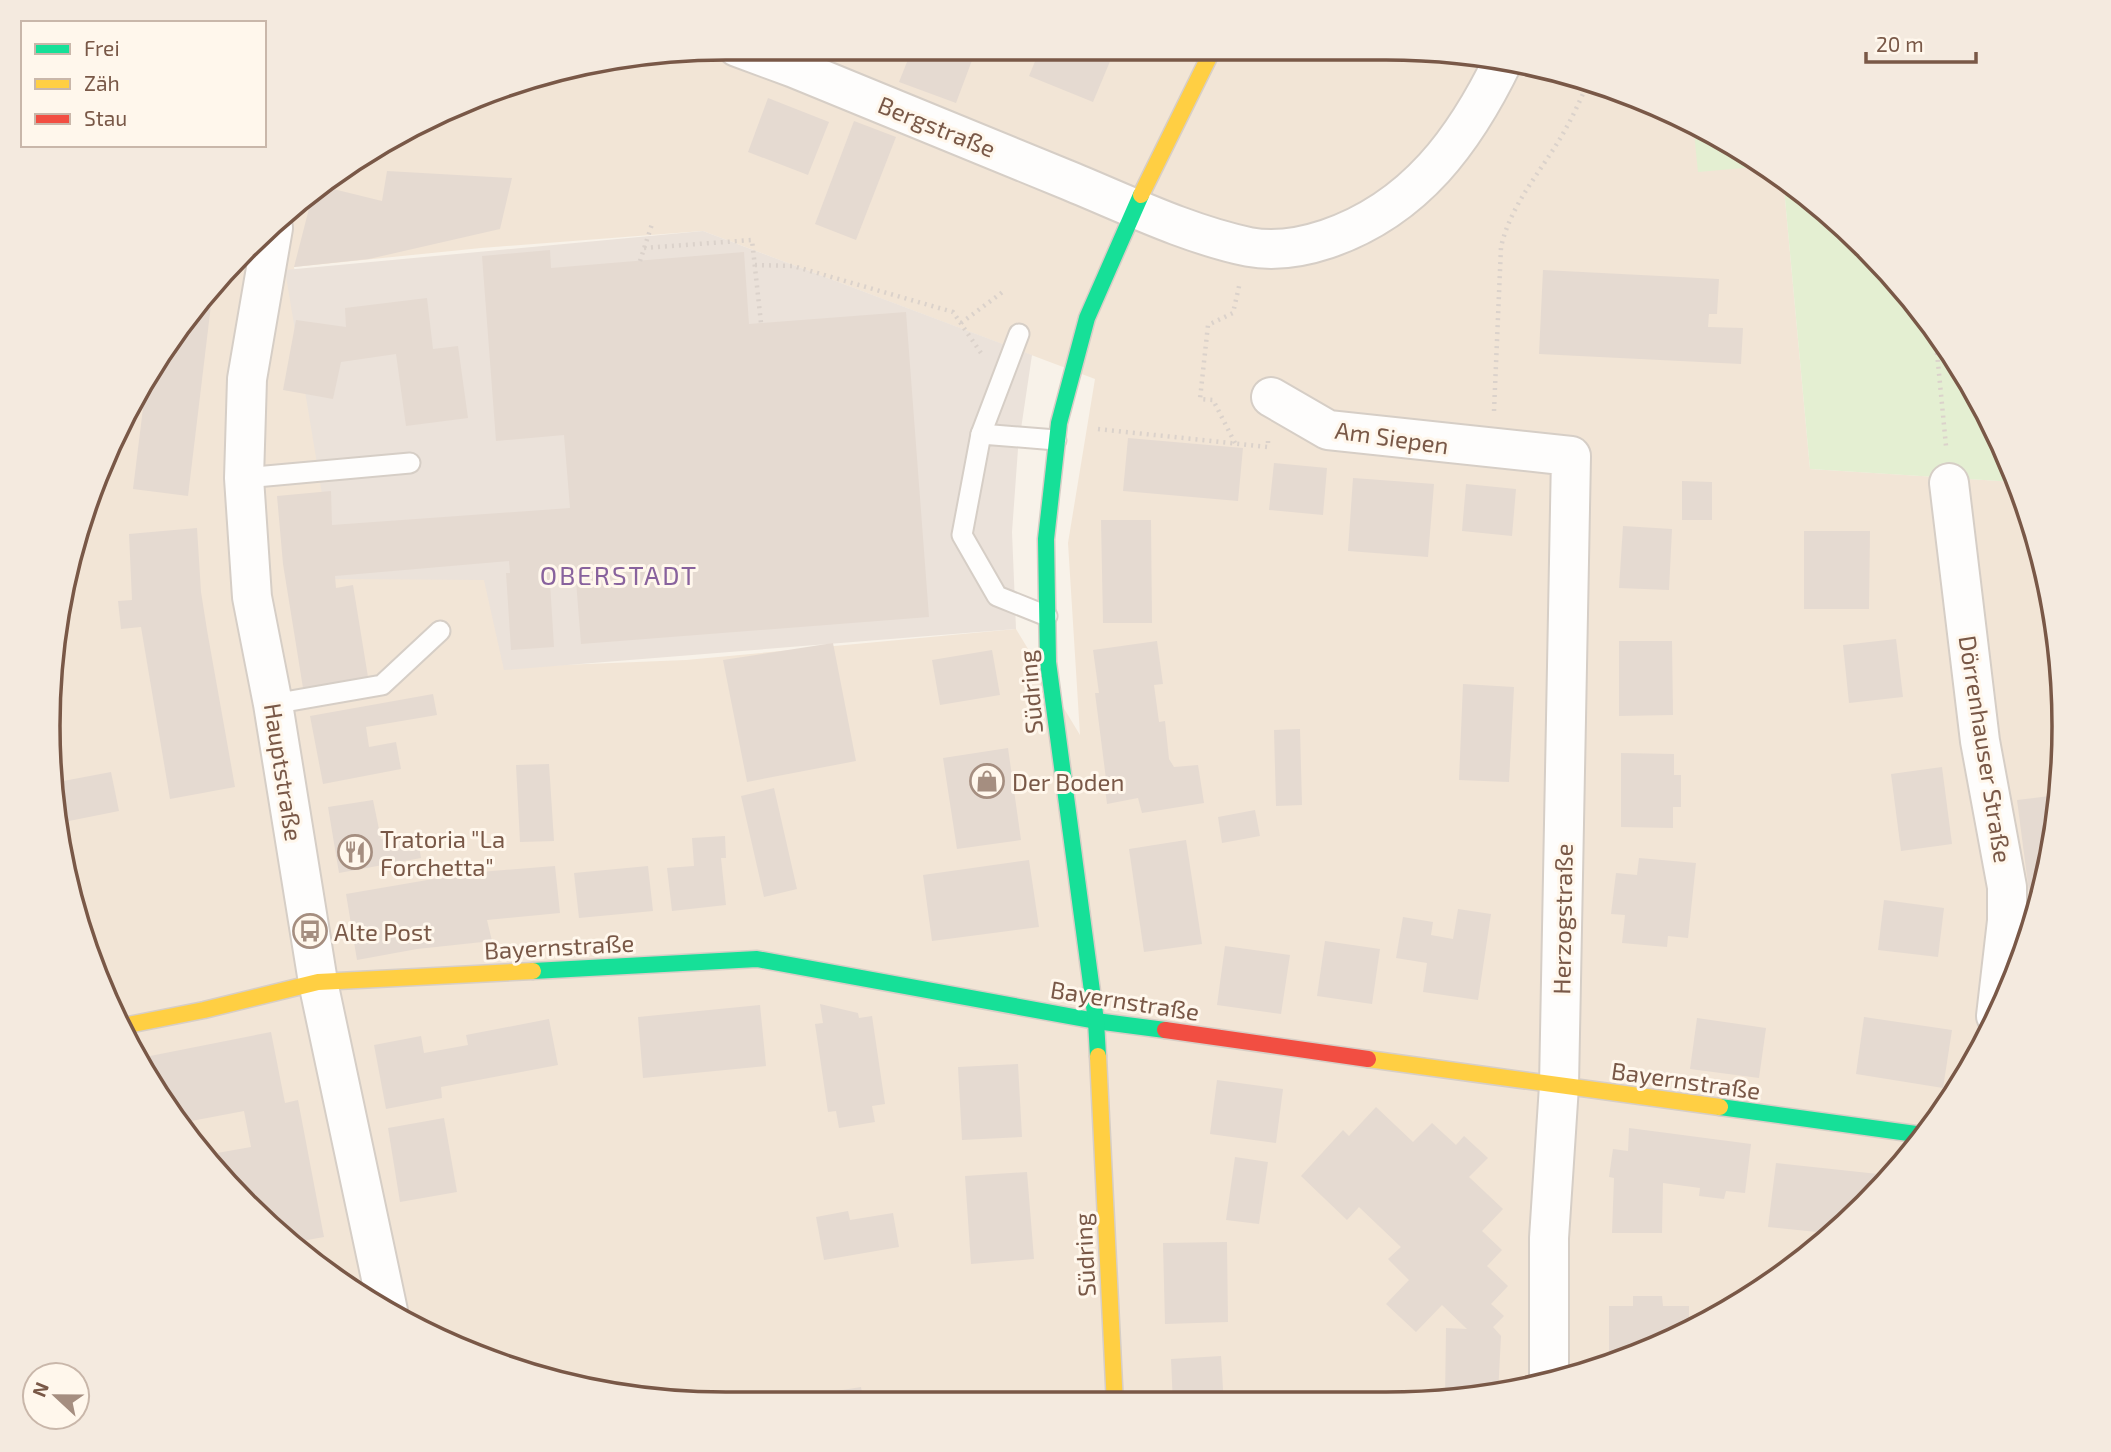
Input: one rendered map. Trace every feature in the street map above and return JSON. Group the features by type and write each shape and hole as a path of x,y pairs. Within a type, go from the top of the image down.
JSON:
{"street":[{"name":"Bergstraße","path":"772,60 1135,208 1208,235 1250,247 1277,250 1317,243 1360,226 1378,217 1407,195 1434,169 1458,140 1486,96 1499,69"},
{"name":"Südring","path":"1114,1392 1096,1021 1048,662 1046,539 1057,432 1087,318 1135,208 1208,60"},
{"name":"Hauptstraße","path":"263,247 247,379 244,478 252,597 273,704 318,982 385,1298"},
{"name":"Am Siepen","path":"1271,397 1328,430 1571,456"},
{"name":"Herzogstraße","path":"1549,1372 1549,1238 1559,1086 1571,456"},
{"name":"Dörrenhauser Straße","path":"1949,483 1980,741 2007,887 2007,921 2000,984"},
{"name":"Bayernstraße","path":"130,1025 318,982 757,958 1096,1021 1913,1134"}],"lane":[{"path":"1019,334 981,434 962,535 997,596 1047,616"},
{"path":"981,434 1057,432"},
{"path":"244,478 410,463"},
{"path":"273,704 382,685 440,631"}],"path":[{"path":"1497,450 1494,410 1501,247 1505,229 1511,215 1559,140 1584,90"},
{"path":"640,261 652,224"},
{"path":"644,248 752,240 761,323"},
{"path":"1235,444 1213,400 1200,399 1208,325 1233,313 1250,247"},
{"path":"754,265 793,266 953,312 1001,383"},
{"path":"961,323 1004,291"},
{"path":"1937,353 1949,483"},
{"path":"1057,432 1268,447 1271,397"}],"shaded area":[{"path":"1385,60 1472,65 1558,82 1640,110 1680,128 1784,192 1810,469 2005,481 2029,553 2039,596 2050,682 2052,726 2046,813 2029,899 2001,981 1962,1059 1914,1132 1856,1197 1791,1255 1718,1303 1640,1342 1558,1370 1472,1387 1429,1391 726,1392 682,1391 596,1380 512,1357 431,1324 356,1280 320,1255 255,1197 197,1132 149,1059 110,981 82,899 65,813 61,770 61,682 65,639 82,553 95,512 128,431 149,393 197,320 225,287 255,255 320,197 393,149 431,128 471,110 553,82 639,65 682,61","holes":["703,231 1095,379 1068,543 1080,735 1016,629 686,660 513,667 493,576 331,491 294,267 481,248"]},
{"path":"703,231 1032,355 1018,449 1012,532 1016,629 504,670 484,580 327,579 322,494 285,270"}],"green space":[{"path":"1694,136 1748,168 1698,172"},
{"path":"1784,192 1856,255 1914,320 1962,393 1983,431 2005,481 1810,469"}],"building":[{"path":"908,60 972,60 956,103 899,82"},
{"path":"1036,60 1111,60 1093,102 1029,76"},
{"path":"768,98 829,122 808,175 748,152"},
{"path":"854,121 896,137 856,240 815,224"},
{"path":"387,171 512,178 500,229 369,259 294,267 310,206 320,197 332,189 382,201"},
{"path":"550,250 551,268 744,252 749,324 906,312 929,617 581,644 576,581 550,583 554,647 511,650 506,573 510,573 509,561 335,576 336,588 353,585 368,677 303,688 283,564 277,496 331,491 332,525 570,508 564,435 496,441 482,256"},
{"path":"1543,270 1719,279 1717,314 1709,314 1708,327 1743,328 1741,364 1539,354"},
{"path":"427,298 433,349 458,346 468,418 406,426 396,354 341,362 333,399 283,390 296,320 346,327 345,308"},
{"path":"211,303 188,496 133,489 144,403 172,356"},
{"path":"1128,438 1243,448 1238,501 1123,491"},
{"path":"1274,463 1327,468 1323,515 1269,510"},
{"path":"1353,478 1434,484 1428,557 1348,551"},
{"path":"1682,481 1712,482 1712,520 1682,520"},
{"path":"1466,484 1516,489 1512,536 1462,531"},
{"path":"1101,520 1151,520 1152,623 1103,623"},
{"path":"1623,526 1672,529 1669,590 1619,588"},
{"path":"197,528 201,592 235,787 170,799 141,627 121,629 118,601 132,600 129,534"},
{"path":"1804,531 1870,531 1869,609 1804,609"},
{"path":"1896,639 1903,697 1849,703 1843,645"},
{"path":"1157,641 1163,684 1154,685 1159,722 1165,721 1169,759 1174,767 1198,765 1204,803 1142,813 1138,798 1107,804 1093,650"},
{"path":"1619,641 1672,641 1673,715 1619,716"},
{"path":"833,643 856,761 747,782 723,660"},
{"path":"992,650 1000,695 940,705 932,660"},
{"path":"1463,684 1514,687 1509,782 1459,780"},
{"path":"433,694 437,715 366,727 369,747 396,742 401,769 323,784 310,716"},
{"path":"1300,729 1302,805 1276,806 1274,730"},
{"path":"1008,748 1021,840 957,849 943,758"},
{"path":"1621,753 1674,754 1674,775 1681,775 1681,807 1673,807 1673,828 1621,827"},
{"path":"549,764 554,841 520,842 516,765"},
{"path":"1942,767 1952,844 1901,851 1891,774"},
{"path":"111,772 119,811 66,822 62,781"},
{"path":"774,788 797,889 764,897 741,796"},
{"path":"2048,796 2031,892 2029,892 2017,800"},
{"path":"373,800 381,839 417,833 421,858 339,873 328,807"},
{"path":"1255,810 1260,836 1222,843 1218,817"},
{"path":"725,836 726,858 721,858 726,905 672,911 667,868 694,866 692,838"},
{"path":"1186,840 1202,944 1144,952 1129,849"},
{"path":"1639,858 1696,863 1688,938 1668,936 1667,947 1622,943 1625,915 1611,914 1616,873 1637,875"},
{"path":"1029,860 1039,927 932,941 923,875"},
{"path":"555,866 560,913 487,920 492,941 417,949 357,960 346,894 468,873"},
{"path":"648,866 653,911 579,918 574,873"},
{"path":"1884,900 1944,908 1938,957 1878,950"},
{"path":"1458,909 1491,914 1478,1000 1423,992 1427,963 1396,958 1403,917 1433,922 1431,935 1453,939"},
{"path":"1325,941 1380,949 1372,1004 1317,996"},
{"path":"1225,946 1290,955 1281,1014 1217,1005"},
{"path":"820,1004 858,1013 859,1018 872,1016 885,1104 872,1106 875,1122 839,1128 836,1111 828,1112 815,1024 823,1023"},
{"path":"760,1005 766,1066 643,1078 638,1017"},
{"path":"1864,1017 1952,1030 1943,1088 1856,1074"},
{"path":"1697,1018 1766,1028 1759,1078 1690,1069"},
{"path":"549,1019 558,1065 441,1087 442,1098 386,1109 374,1045 421,1036 424,1053 468,1045 466,1035"},
{"path":"271,1032 285,1103 298,1100 324,1237 303,1241 255,1197 218,1156 217,1153 251,1147 244,1111 190,1121 148,1056"},
{"path":"1018,1064 1022,1137 962,1140 958,1067"},
{"path":"1217,1080 1283,1089 1276,1143 1210,1134"},
{"path":"1376,1107 1413,1142 1432,1123 1456,1145 1464,1136 1488,1158 1469,1177 1503,1209 1482,1231 1502,1250 1487,1266 1508,1286 1491,1304 1504,1316 1493,1327 1501,1336 1499,1383 1445,1389 1446,1328 1467,1329 1442,1305 1416,1332 1386,1304 1409,1280 1388,1259 1401,1247 1359,1207 1347,1220 1301,1176 1343,1130 1349,1136"},
{"path":"444,1118 457,1192 400,1202 388,1128"},
{"path":"1629,1128 1751,1144 1745,1193 1726,1191 1724,1199 1699,1196 1700,1188 1663,1183 1662,1233 1612,1233 1614,1178 1609,1177 1613,1149 1628,1151"},
{"path":"1235,1157 1268,1162 1259,1224 1226,1220"},
{"path":"1776,1163 1878,1174 1818,1232 1768,1227"},
{"path":"1027,1172 1034,1259 971,1264 965,1176"},
{"path":"848,1211 850,1220 893,1213 899,1247 824,1260 816,1217"},
{"path":"1227,1242 1228,1322 1165,1324 1163,1243"},
{"path":"1633,1296 1662,1296 1663,1306 1689,1306 1689,1319 1609,1353 1609,1306 1633,1306"},
{"path":"1221,1356 1223,1392 1172,1392 1171,1359"},
{"path":"861,1387 862,1392 830,1392"}],"traffic: fast":[{"path":"1098,1056 1096,1021 1048,662 1046,539 1059,423 1087,318 1141,195"},
{"path":"533,971 757,959 1096,1021 1165,1030"},
{"path":"1720,1107 1913,1134"}],"traffic: slow":[{"path":"1141,195 1208,60"},
{"path":"130,1025 318,982 533,971"},
{"path":"1098,1056 1114,1392"},
{"path":"1368,1059 1720,1107"}],"traffic: jam":[{"path":"1165,1030 1368,1059"}],"place":[{"name":"Der Boden","path":"987,781"},
{"name":"Tratoria \"La Forchetta\"","path":"355,852"},
{"name":"Alte Post","path":"310,931"}],"district":[{"name":"OBERSTADT","path":"619,574"}]}
